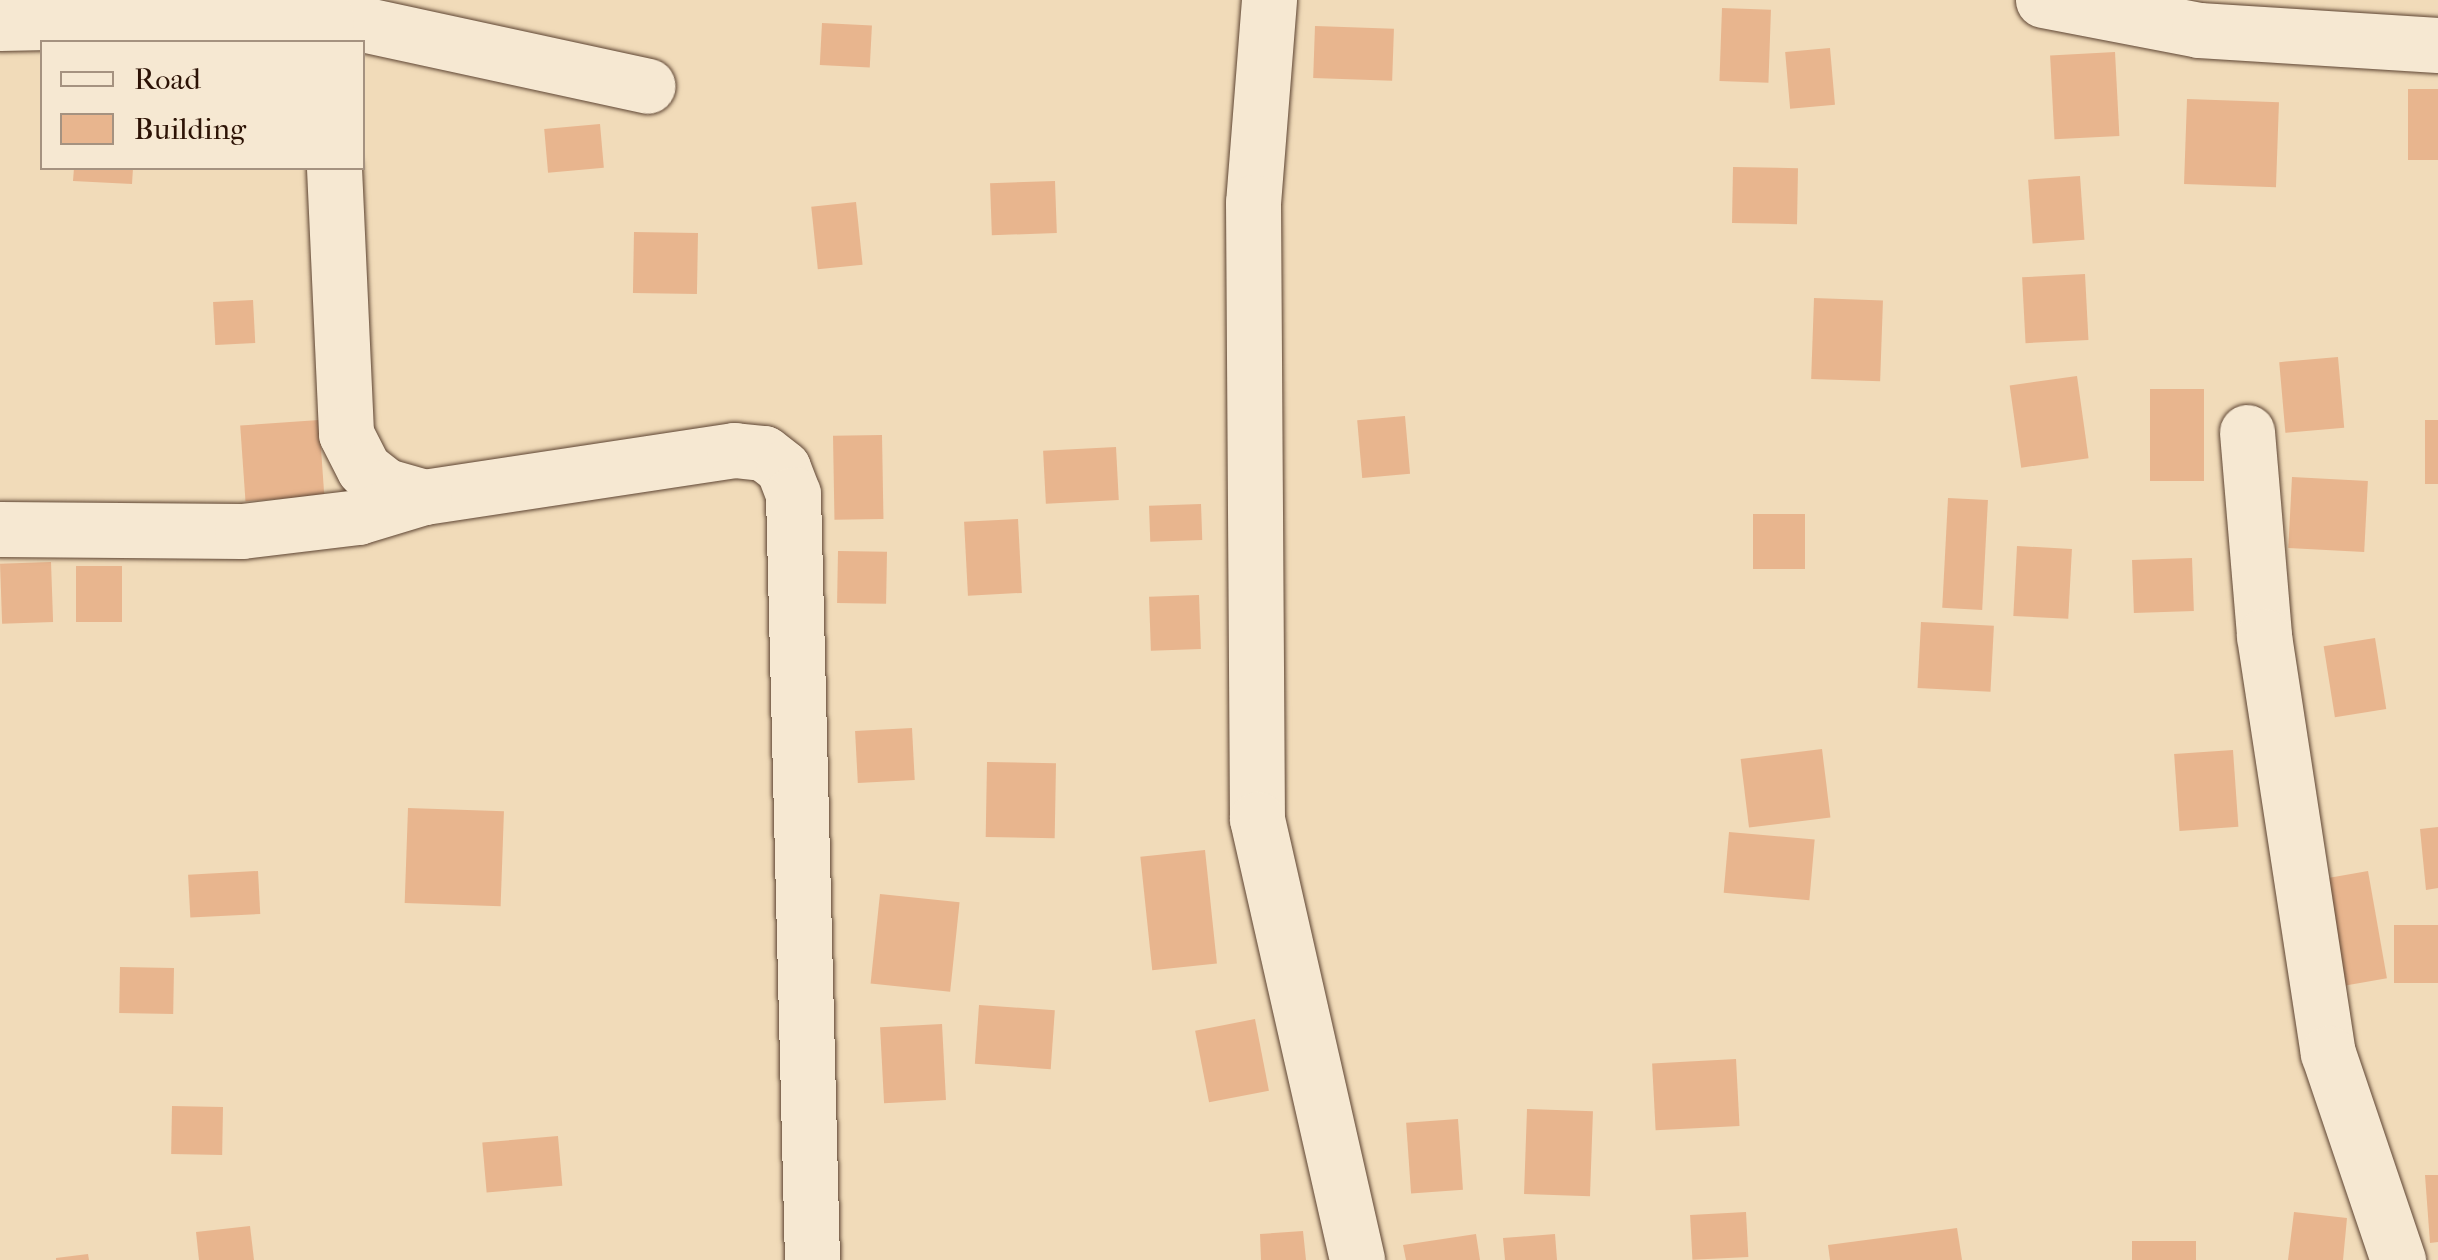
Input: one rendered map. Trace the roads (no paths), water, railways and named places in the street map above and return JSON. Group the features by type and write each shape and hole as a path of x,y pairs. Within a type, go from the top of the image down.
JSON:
{"street":[{"path":"1269,0 1253,202 1257,819 1357,1260"},
{"path":"2042,0 2199,30 2438,45"},
{"path":"0,23 326,29 648,86"},
{"path":"334,170 346,434 364,469 424,497"},
{"path":"2247,432 2264,636 2328,1053 2398,1260"},
{"path":"0,529 242,531 358,517 424,497 734,450 764,452 784,468 794,494 802,1259"}]}
